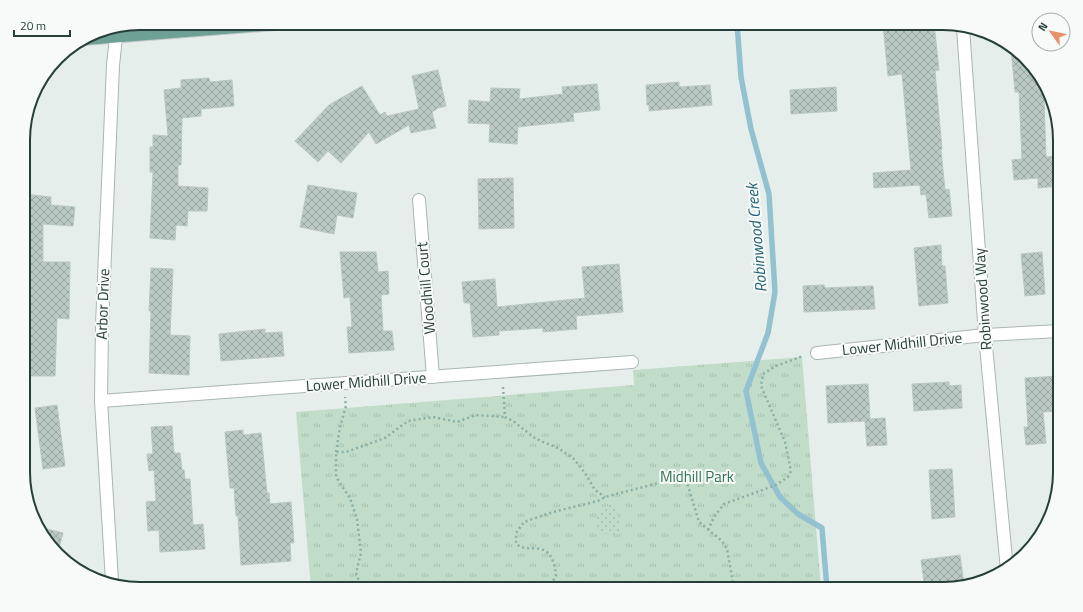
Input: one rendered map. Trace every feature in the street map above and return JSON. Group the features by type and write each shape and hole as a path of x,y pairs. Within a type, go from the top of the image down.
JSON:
{"main road":[{"path":"123,32 154,30"}],"street":[{"name":"Robinwood Way","path":"963,32 985,335 1006,561"},
{"name":"Arbor Drive","path":"112,578 101,401 103,309 113,65 116,33"},
{"name":"Woodhill Court","path":"419,200 433,377"},
{"name":"Lower Midhill Drive","path":"811,354 985,335 1053,331"},
{"name":"Lower Midhill Drive","path":"101,401 632,362"}],"path":[{"path":"708,530 714,517 724,504 776,485 788,477 791,471 785,442 761,386 763,374 776,366 811,354"},
{"path":"504,392 505,417"},
{"path":"346,406 340,427 336,452 336,477 350,498 357,519 361,553 356,573 359,582"},
{"path":"336,452 346,452 385,438 408,421 433,417 457,422 476,415 505,417 513,421 536,439 558,448 574,459 585,473 594,490 605,497"},
{"path":"552,582 556,576 553,560 549,555 539,548 522,548 518,546 515,539 518,528 524,522 533,518 598,501 605,497 685,476 699,522 722,541 727,549 733,582"}],"green space":[{"name":"Midhill Park","path":"802,357 820,582 310,582 296,412 634,385 633,370"},
{"path":"614,503 622,534 611,535 599,530 596,515 604,508"}],"building":[{"path":"883,30 935,30 939,70 935,71 941,150 945,190 949,189 952,216 929,218 926,194 921,195 920,185 874,188 873,173 911,170 902,74 888,76"},
{"path":"1012,54 1026,68 1042,92 1045,101 1044,101 1046,157 1053,156 1053,187 1038,188 1038,178 1014,180 1012,160 1022,159 1019,92 1015,92"},
{"path":"438,70 446,106 438,108 432,112 436,128 411,133 409,125 376,144 369,132 341,163 328,151 318,162 295,141 329,105 362,86 380,115 385,112 387,116 419,109 412,76"},
{"path":"209,78 210,82 232,80 234,106 201,109 201,116 182,118 181,165 178,165 178,186 208,188 207,211 188,211 187,226 176,225 175,240 150,238 153,172 150,172 150,147 153,147 153,135 168,136 164,90 181,88 181,80"},
{"path":"679,82 679,87 710,85 712,105 649,111 649,105 647,105 646,85"},
{"path":"597,84 600,110 573,113 574,121 518,127 517,144 489,142 490,124 468,123 469,100 490,102 491,88 520,89 519,99 563,94 562,87"},
{"path":"836,87 837,111 791,114 790,90"},
{"path":"513,178 514,228 479,229 478,179"},
{"path":"308,185 357,193 353,218 337,215 334,234 300,227"},
{"path":"30,195 51,197 51,205 75,207 73,226 43,224 43,262 70,262 69,319 57,318 55,376 30,376"},
{"path":"941,245 942,266 945,266 948,303 919,306 914,248"},
{"path":"340,252 376,252 378,272 388,271 389,294 381,295 383,331 392,331 394,350 349,353 347,327 352,327 350,297 344,298"},
{"path":"1042,252 1045,294 1025,296 1021,254"},
{"path":"619,264 623,312 576,316 577,329 543,332 543,328 499,331 499,335 473,337 470,303 464,303 462,282 495,279 497,307 585,298 582,267"},
{"path":"151,268 173,269 170,335 190,336 189,375 149,373"},
{"path":"824,285 825,288 873,286 875,309 804,312 803,286"},
{"path":"265,329 265,333 282,332 284,356 221,361 219,334"},
{"path":"1053,376 1053,411 1043,412 1046,443 1026,445 1024,427 1028,427 1025,378"},
{"path":"949,382 949,386 961,385 962,408 914,411 912,384"},
{"path":"868,384 870,419 885,418 887,445 867,446 865,421 828,423 826,386"},
{"path":"57,405 65,466 43,469 35,408"},
{"path":"172,426 174,453 180,453 182,470 184,470 185,479 190,479 193,525 203,524 205,549 160,552 159,530 148,531 146,502 156,501 154,470 149,471 147,454 153,454 151,427"},
{"path":"243,430 243,435 261,433 267,493 269,493 270,504 291,502 294,543 290,543 291,561 241,565 238,516 236,516 234,488 230,488 225,432"},
{"path":"952,469 955,517 932,519 929,470"},
{"path":"46,529 63,533 59,546"},
{"path":"960,555 963,580 950,582 924,582 921,560"}],"waterway":[{"name":"Robinwood Creek","path":"738,30 741,77 751,129 769,194 775,292 768,333 746,391 761,463 780,497 798,514 822,528 826,582"}]}
